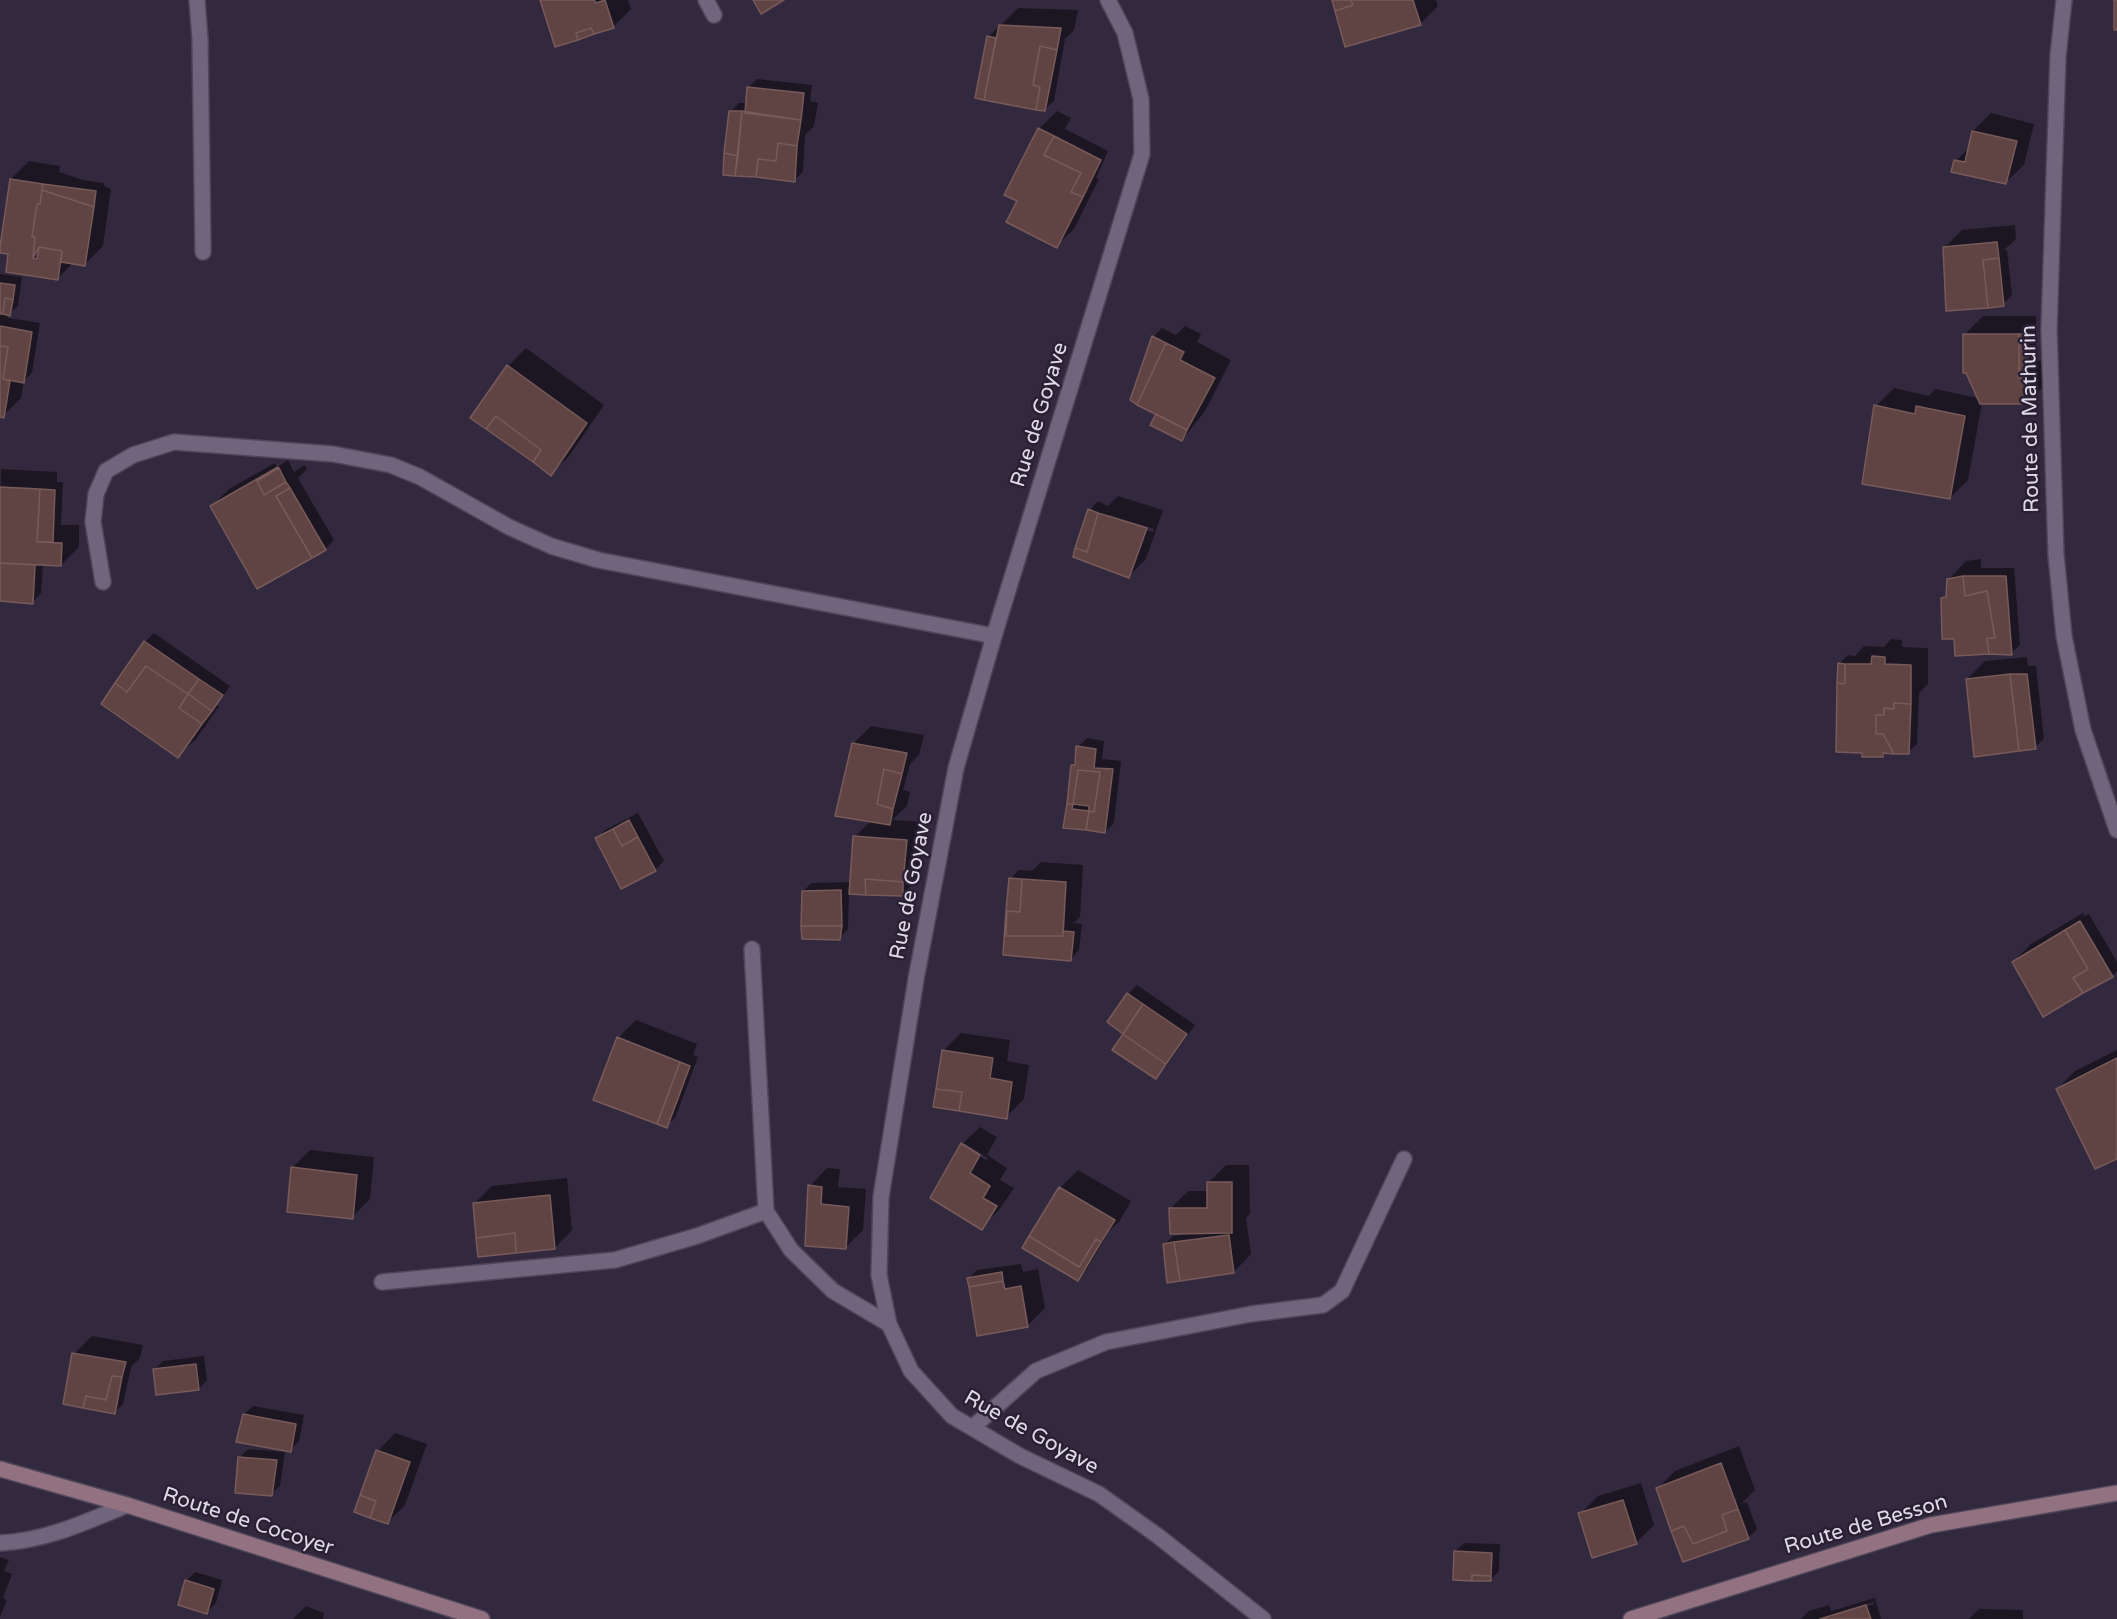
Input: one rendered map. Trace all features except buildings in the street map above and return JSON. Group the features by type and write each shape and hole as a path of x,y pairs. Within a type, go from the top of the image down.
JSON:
{"main road":[{"name":"Route de Cocoyer","path":"0,1469 127,1505 482,1619"},
{"name":"Route de Besson","path":"1631,1619 1931,1525 2117,1493"}],"street":[{"path":"197,0 200,39 202,252"},
{"path":"706,0 714,15"},
{"name":"Rue de Goyave","path":"1108,0 1125,33 1141,99 1142,154 994,636 956,768 916,979 881,1197 879,1275 889,1324 911,1371 952,1416 1020,1456 1098,1494 1158,1536 1263,1619"},
{"name":"Route de Mathurin","path":"2064,0 2058,56 2049,329 2056,555 2064,636 2083,730 2117,830"},
{"path":"103,582 93,522 96,494 106,471 133,455 174,442 333,454 391,465 420,477 540,542 597,560 994,636"},
{"path":"752,949 766,1211 791,1250 833,1291 889,1324"},
{"path":"972,1428 1036,1371 1106,1342 1251,1314 1323,1305 1342,1292 1404,1159"},
{"path":"382,1282 615,1260 697,1236 766,1211"},
{"path":"0,1543 19,1542 58,1533 127,1505"}]}
